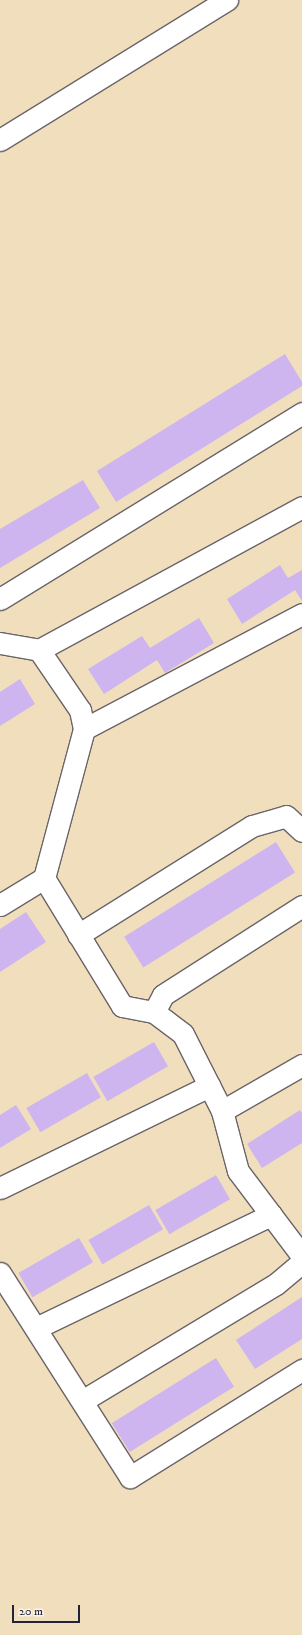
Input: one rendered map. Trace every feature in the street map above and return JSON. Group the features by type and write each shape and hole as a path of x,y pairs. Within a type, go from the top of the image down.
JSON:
{"street":[{"path":"0,140 228,0"},
{"path":"0,599 302,413"},
{"path":"0,643 39,650 302,507"},
{"path":"84,729 302,614"},
{"path":"0,904 44,878 84,729 80,710 39,650"},
{"path":"78,935 252,826 286,816 302,831"},
{"path":"44,878 122,1006 154,1012 183,1034 222,1111 238,1171 302,1256"},
{"path":"154,1012 163,995 302,906"},
{"path":"222,1111 302,1065"},
{"path":"0,1188 209,1086"},
{"path":"36,1328 271,1215"},
{"path":"82,1401 276,1284 302,1262"},
{"path":"0,1273 130,1476 302,1370"}],"building":[{"path":"285,354 302,382 302,386 116,502 97,471"},
{"path":"83,480 100,508 0,568 0,529"},
{"path":"280,565 288,578 302,570 302,601 295,590 242,624 227,599"},
{"path":"199,618 214,643 165,673 157,660 104,694 88,669 142,636 150,648"},
{"path":"20,679 35,704 0,726 0,692"},
{"path":"276,842 295,873 143,967 124,937"},
{"path":"26,912 46,942 0,972 0,929"},
{"path":"154,1042 168,1066 107,1101 93,1077"},
{"path":"87,1073 101,1097 40,1132 26,1108"},
{"path":"16,1105 31,1129 0,1148 0,1115"},
{"path":"300,1110 302,1113 302,1143 262,1168 247,1144"},
{"path":"216,1175 230,1199 169,1234 155,1210"},
{"path":"149,1205 163,1229 102,1264 88,1240"},
{"path":"79,1238 93,1262 32,1297 18,1273"},
{"path":"302,1297 302,1339 255,1369 236,1340"},
{"path":"216,1358 234,1387 130,1452 112,1423"}]}
